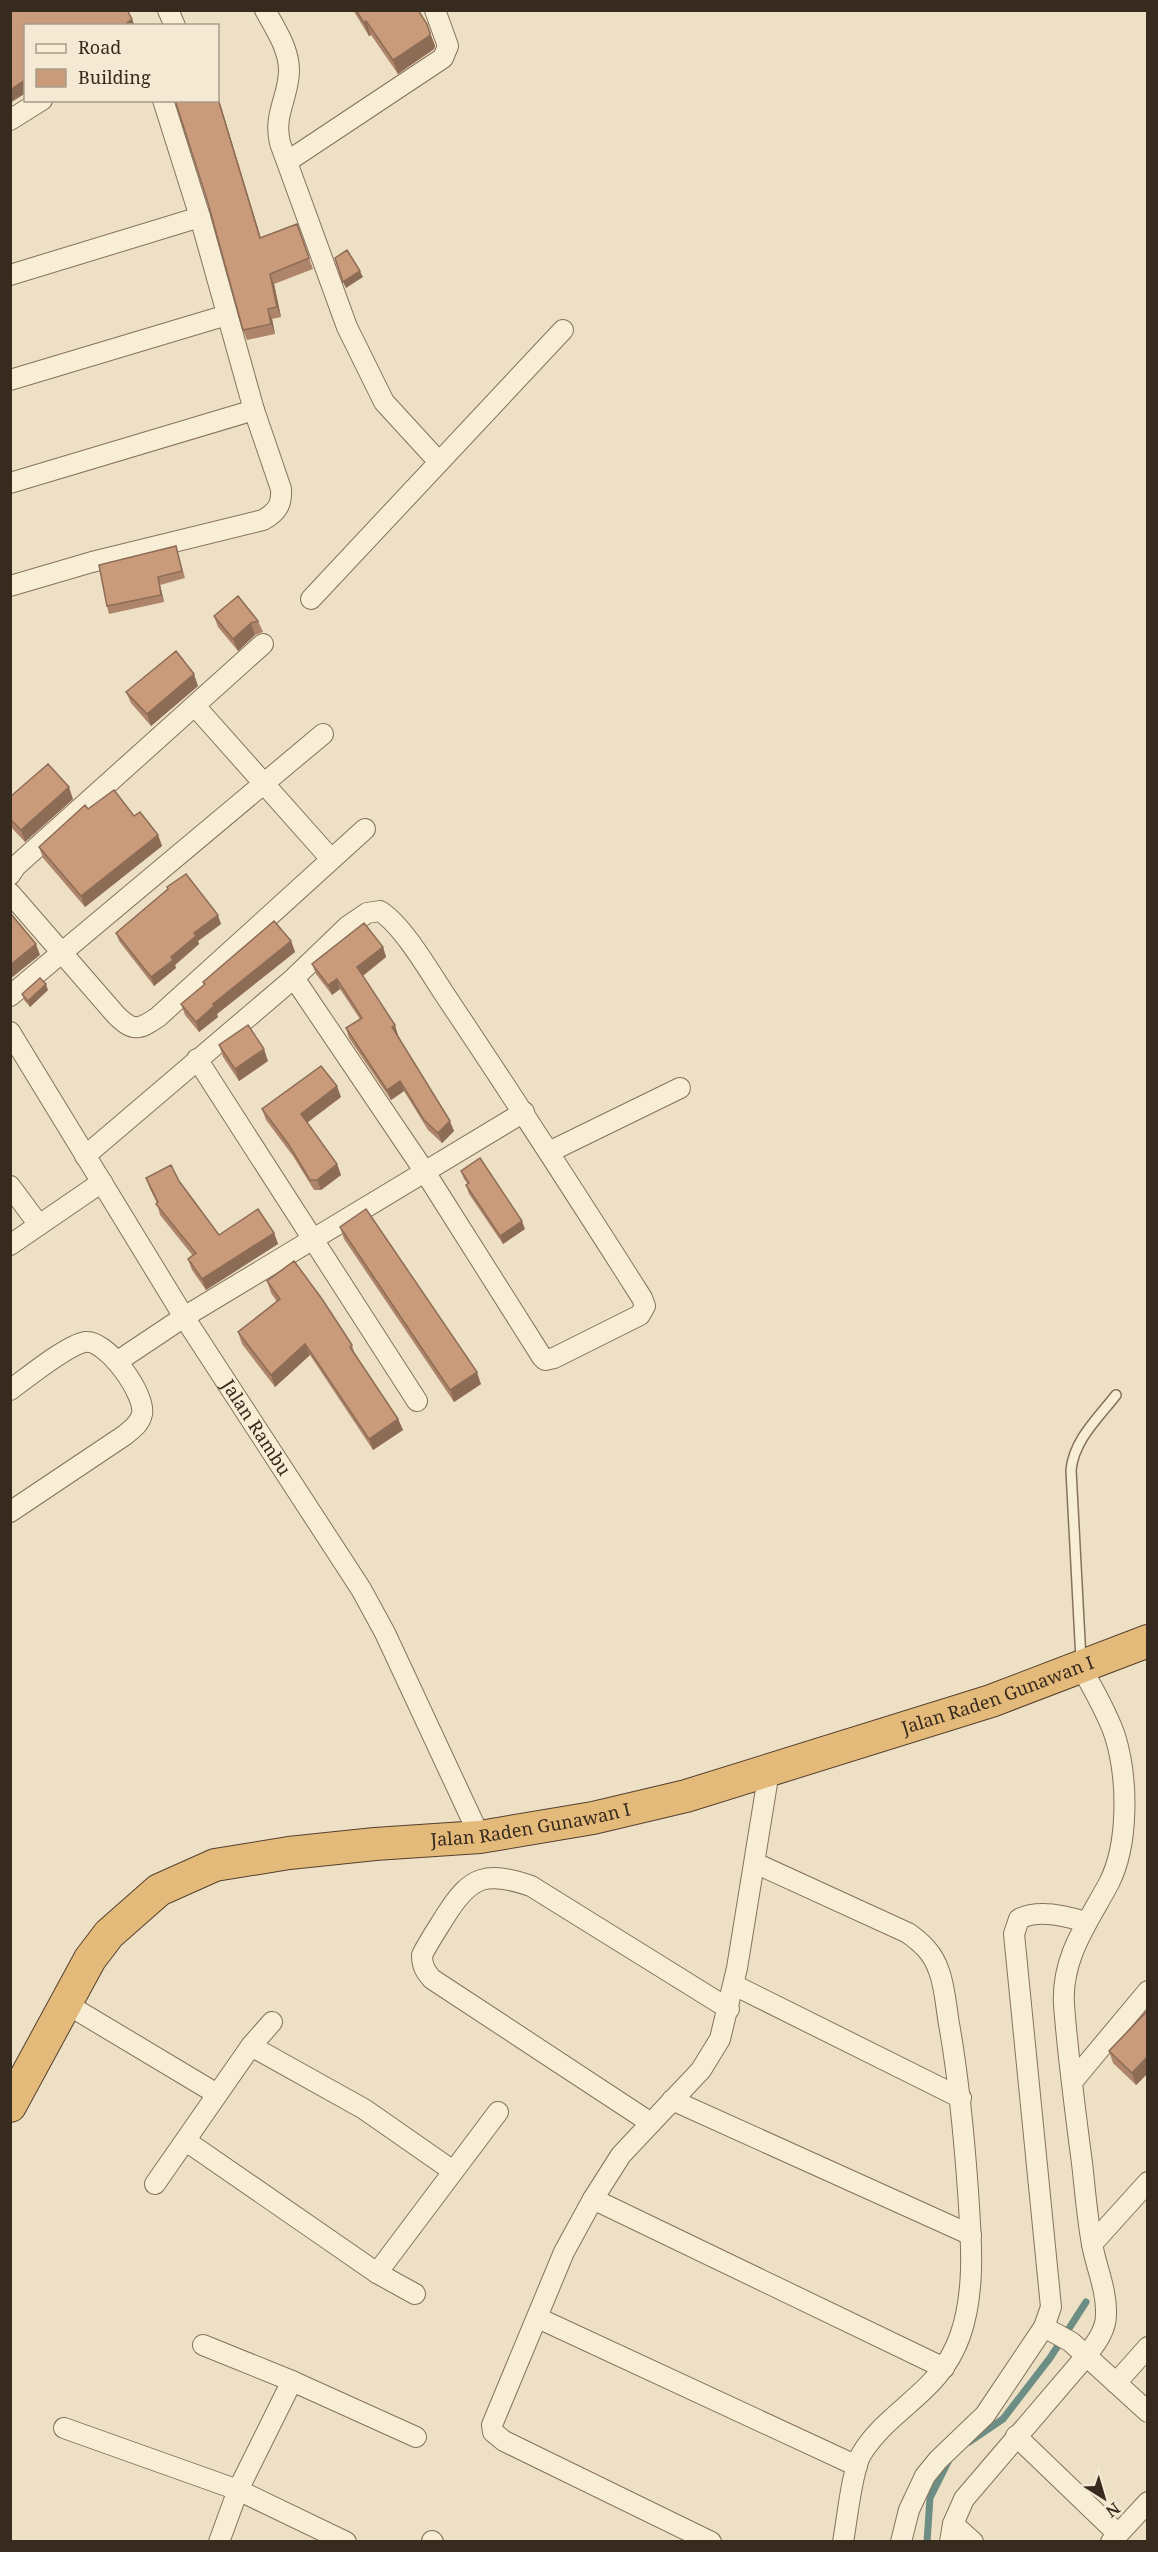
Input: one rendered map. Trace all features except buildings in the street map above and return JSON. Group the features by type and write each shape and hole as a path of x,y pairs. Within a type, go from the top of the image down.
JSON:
{"highway":[{"name":"Jalan Raden Gunawan I","path":"10,2106 90,1959 109,1934 159,1890 215,1865 353,1846 480,1837 593,1818 686,1796 991,1701 1148,1641"}],"street":[{"path":"168,10 174,24"},
{"path":"265,10 280,38 288,62 287,88 277,122 280,143 347,327 384,402 439,462"},
{"path":"288,161 443,58 448,46 435,10"},
{"path":"10,120 39,102"},
{"path":"10,586 92,562 263,520 276,513 281,501 280,489 254,410 200,217 164,102"},
{"path":"10,275 200,217"},
{"path":"10,380 227,315"},
{"path":"311,599 563,330"},
{"path":"10,483 254,410"},
{"path":"10,875 16,866 263,644"},
{"path":"195,706 331,859"},
{"path":"10,996 323,734"},
{"path":"10,893 127,1025 137,1028 146,1026 365,829"},
{"path":"85,1156 294,978 348,926 367,913 380,910 388,916 412,947 524,1112 642,1298 645,1306 640,1315 549,1360 540,1354 425,1172 294,978"},
{"name":"Jalan Rambu","path":"10,1032 184,1317 361,1589 385,1632 480,1837"},
{"path":"197,1059 417,1401"},
{"path":"549,1152 680,1088"},
{"path":"118,1361 184,1317 524,1112"},
{"path":"10,1245 102,1182"},
{"path":"10,1186 39,1225"},
{"path":"10,1390 68,1349 86,1342 105,1349 118,1361 140,1398 143,1412 138,1424 10,1512"},
{"path":"973,2541 951,2533 964,2499 1087,2355 1099,2338 1106,2316 1102,2285 1092,2244 1072,2082 1064,1984 1077,1919 1110,1882 1118,1857 1124,1809 1120,1754 1114,1735 1081,1667"},
{"path":"711,2541 504,2441 493,2432 494,2419 564,2252 593,2199 621,2155 701,2070 720,2039 734,1985 756,1863 769,1771"},
{"path":"756,1863 908,1933 925,1945 939,1971 961,2098 971,2235 966,2310 960,2336 944,2368 928,2388 885,2424 860,2455 843,2541"},
{"path":"651,2123 432,1979 426,1972 422,1966 422,1955 458,1895 472,1883 493,1877 510,1879 531,1886 729,2009"},
{"path":"1077,1919 1045,1915 1025,1916 1019,1919 1014,1934 1052,2307 1057,2334 1087,2355 1148,2412"},
{"path":"734,1985 961,2098"},
{"path":"1072,2082 1148,1991"},
{"path":"65,2003 217,2094"},
{"path":"155,2184 251,2046 272,2022"},
{"path":"251,2046 364,2109 453,2171"},
{"path":"672,2100 971,2235"},
{"path":"377,2273 498,2112"},
{"path":"186,2141 377,2273 415,2294"},
{"path":"1092,2244 1148,2182"},
{"path":"593,2199 944,2368"},
{"path":"538,2318 857,2466"},
{"path":"901,2541 909,2510 925,2476 946,2452 985,2415 1057,2334"},
{"path":"203,2345 292,2381 416,2437"},
{"path":"1116,2383 1148,2347"},
{"path":"219,2541 238,2490 292,2381"},
{"path":"64,2428 238,2490 346,2541"},
{"path":"1016,2436 1115,2538 1148,2502"}],"lane":[{"path":"1081,1667 1072,1455 1079,1442 1116,1395"}],"waterway":[{"path":"969,2442 1003,2419 1050,2358 1086,2302"},
{"path":"927,2542 930,2498 951,2456"}]}
